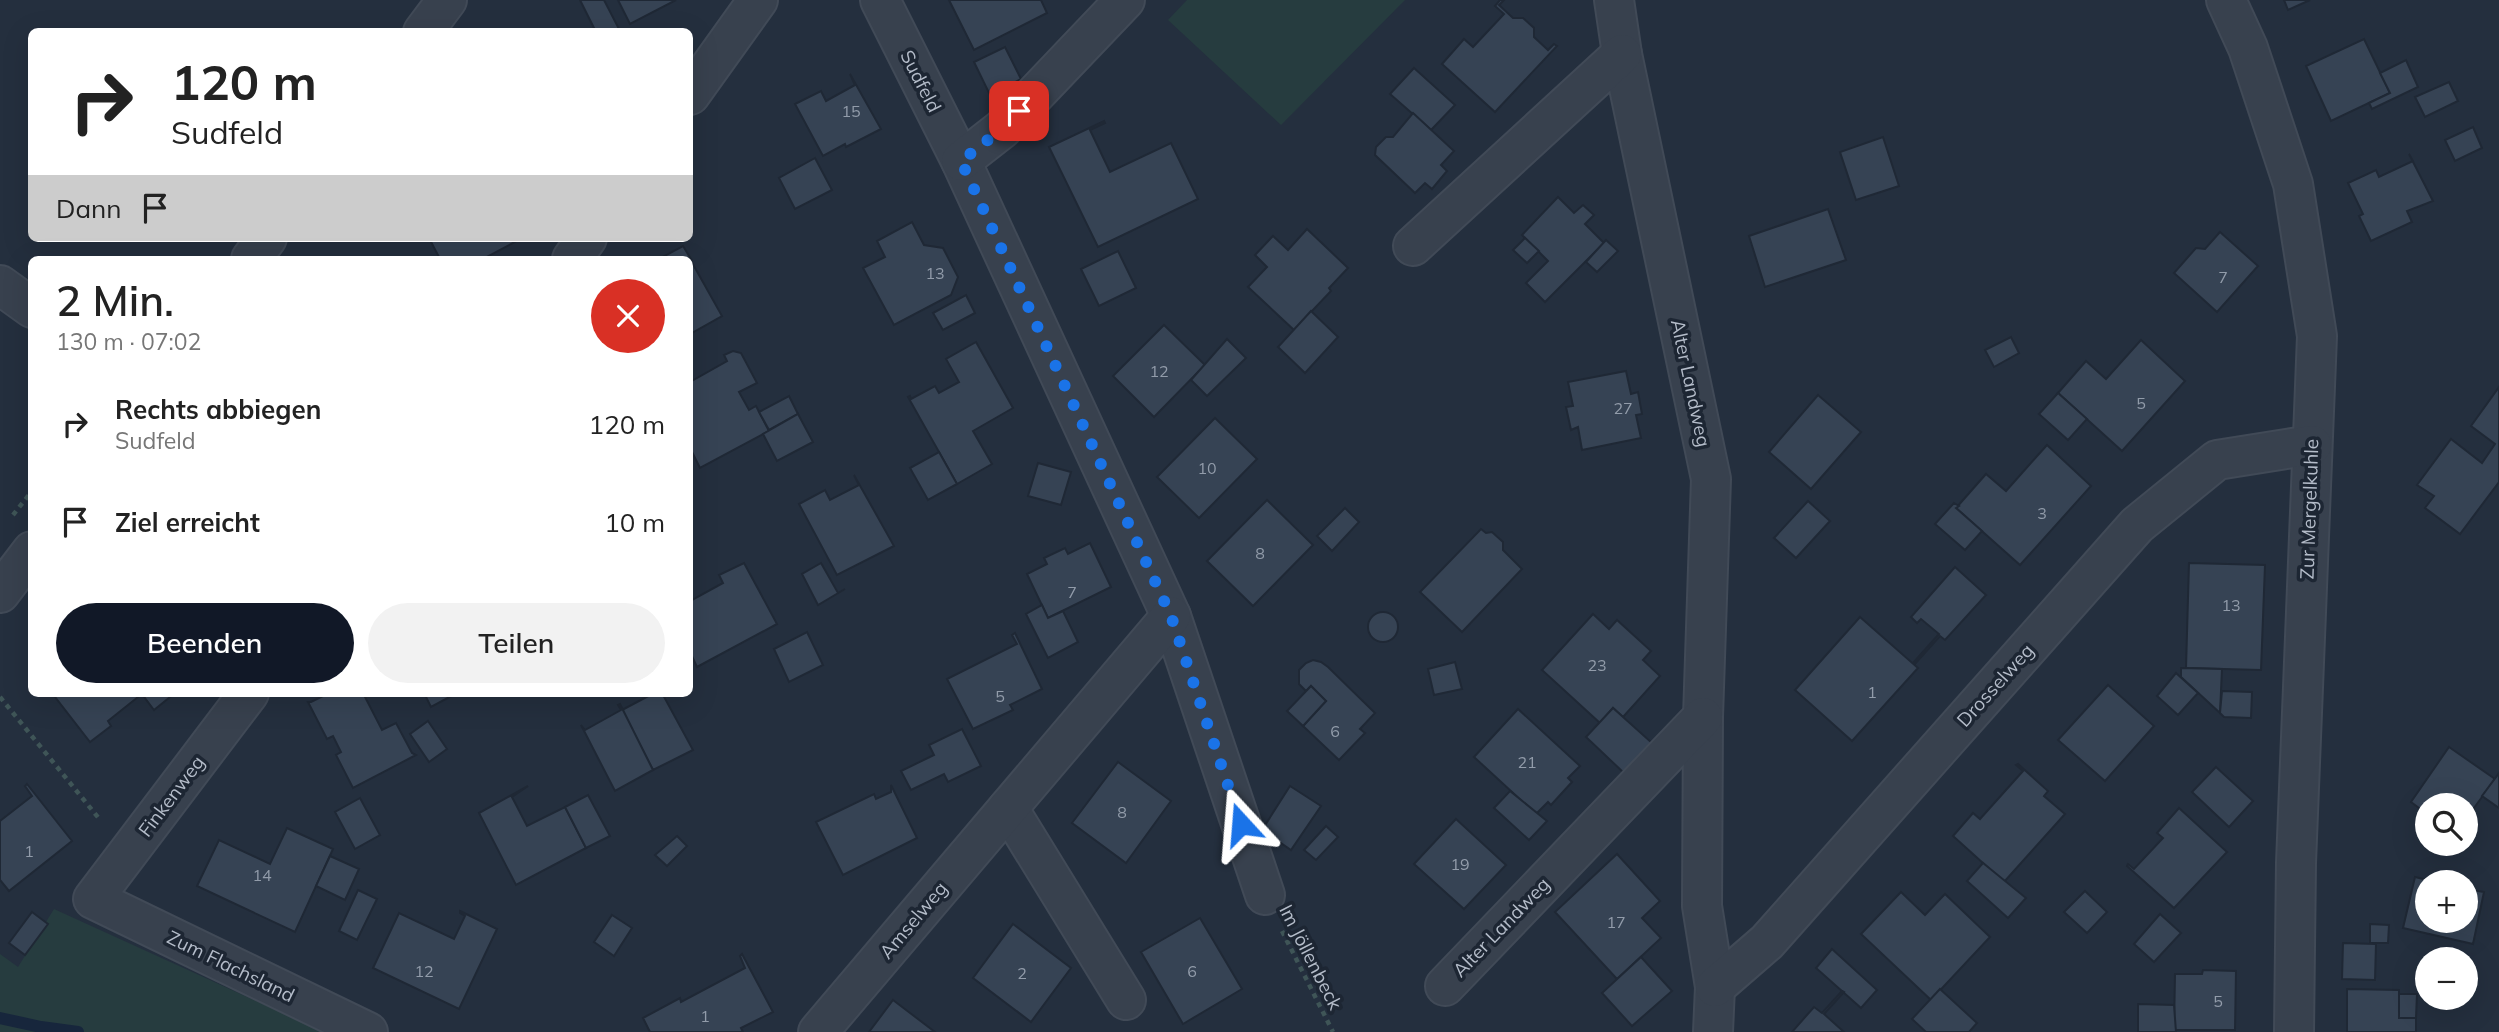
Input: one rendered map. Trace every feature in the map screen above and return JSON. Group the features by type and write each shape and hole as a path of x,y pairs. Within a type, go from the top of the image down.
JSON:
{"street":[{"path":"426,28 447,0"},
{"path":"693,92 758,0"},
{"name":"Sudfeld","path":"880,0 961,161 1171,616 1265,895"},
{"path":"961,161 1002,129 1125,0"},
{"name":"Alter Landweg","path":"1614,0 1622,54 1711,479 1703,717 1702,906 1715,987 1713,1032"},
{"name":"Zur Mergelkuhle","path":"2226,0 2248,48 2293,184 2317,336 2296,863 2294,1032"},
{"path":"1413,246 1622,54"},
{"path":"253,256 264,242"},
{"path":"0,285 28,305"},
{"name":"Drosselweg","path":"1715,987 1767,942 2137,525 2217,460 2312,445"},
{"path":"0,593 28,556"},
{"name":"Amselweg","path":"818,1032 1171,616"},
{"name":"Finkenweg","path":"93,899 246,697"},
{"name":"Alter Landweg","path":"1445,986 1703,717"},
{"path":"1008,808 1126,1000"},
{"name":"Zum Flachsland","path":"93,899 368,1032"}],"path":[{"path":"0,697 128,854"},
{"name":"Im Jöllenbeck","path":"1265,895 1333,1032"}],"green space":[{"path":"1187,0 1405,0 1281,125 1168,20"},
{"path":"54,909 324,1032 0,1032 0,954 18,967"}],"building":[{"path":"580,0 604,0 618,28 594,28"},
{"path":"618,0 676,0 630,24"},
{"path":"949,0 1041,0 1047,13 974,50"},
{"path":"1500,0 1504,0 1499,5 1513,18 1523,18 1534,28 1534,37 1548,50 1554,44 1557,46 1495,112 1442,64 1464,39 1473,47 1504,14 1495,6"},
{"path":"2284,0 2310,0 2288,10"},
{"path":"2364,39 2390,93 2331,121 2306,66"},
{"path":"1005,47 1021,79 990,95 974,62"},
{"path":"2406,60 2418,87 2372,109 2369,103 2390,93 2380,73"},
{"path":"1414,68 1455,105 1431,130 1390,94"},
{"path":"850,74 881,129 823,156 795,104 821,91 826,101 855,85"},
{"path":"2449,82 2458,101 2425,117 2415,97"},
{"path":"1413,113 1454,151 1441,165 1447,171 1432,189 1425,183 1415,193 1375,155 1376,147 1386,137 1393,137"},
{"path":"1104,121 1105,123 1090,130 1110,172 1171,143 1198,199 1098,247 1049,147"},
{"path":"2473,127 2482,148 2455,161 2445,140"},
{"path":"1883,137 1899,186 1856,200 1840,152"},
{"path":"815,158 832,190 795,209 779,178"},
{"path":"2413,161 2433,201 2407,211 2412,222 2371,241 2359,216 2363,214 2348,183 2376,170 2379,177"},
{"path":"1558,197 1574,213 1583,205 1594,215 1585,224 1604,243 1545,302 1526,283 1548,261 1522,235"},
{"path":"1828,209 1846,260 1765,287 1749,236"},
{"path":"912,222 924,245 943,248 958,277 951,295 894,325 863,268 885,257 877,241"},
{"path":"1307,229 1348,268 1329,288 1331,291 1294,330 1248,287 1267,267 1255,255 1273,236 1288,250"},
{"path":"2220,232 2258,266 2217,312 2174,273 2196,248 2205,249"},
{"path":"1525,238 1539,251 1527,263 1513,250"},
{"path":"1606,240 1618,251 1597,272 1586,262"},
{"path":"431,242 515,242 489,256 438,256"},
{"path":"683,246 689,256 665,256"},
{"path":"1118,251 1136,288 1099,306 1081,269"},
{"path":"693,264 722,316 693,332"},
{"path":"966,295 975,313 943,330 933,313"},
{"path":"1311,311 1338,337 1305,373 1278,347"},
{"path":"1164,325 1205,365 1154,417 1113,376"},
{"path":"2011,337 2019,353 1994,367 1985,350"},
{"path":"1227,339 1246,358 1207,396 1191,380"},
{"path":"2141,340 2185,381 2122,451 2058,393 2086,361 2106,379"},
{"path":"976,342 1013,408 973,431 992,464 957,484 908,397 911,399 935,386 939,393 959,382 946,359"},
{"path":"733,351 741,353 757,383 739,392 749,410 756,406 769,431 700,468 693,454 693,380 727,361 724,355"},
{"path":"1626,371 1631,394 1638,392 1642,414 1636,415 1641,438 1582,450 1578,427 1571,430 1566,407 1573,406 1568,382"},
{"path":"2499,387 2499,482 2460,534 2425,508 2434,496 2417,485 2451,439 2482,463 2495,444 2471,426"},
{"path":"2058,393 2087,419 2068,440 2039,414"},
{"path":"1818,395 1861,432 1811,489 1769,452"},
{"path":"789,396 798,414 769,430 759,412"},
{"path":"798,414 813,442 777,461 763,434"},
{"path":"1215,418 1257,459 1199,518 1157,477"},
{"path":"2047,445 2091,486 2020,565 1956,508 1986,474 2006,491"},
{"path":"939,452 957,484 928,500 910,468"},
{"path":"1038,463 1071,472 1061,505 1028,496"},
{"path":"854,475 894,546 837,575 799,504 825,490 830,500 859,485"},
{"path":"1267,500 1313,545 1253,606 1207,561"},
{"path":"1808,501 1830,521 1796,558 1774,538"},
{"path":"1954,503 1959,506 1956,508 1982,531 1965,550 1935,524"},
{"path":"1345,508 1359,522 1332,551 1317,536"},
{"path":"1481,529 1486,533 1492,532 1503,542 1503,550 1522,569 1462,632 1420,592"},
{"path":"1090,543 1111,587 1048,618 1027,574 1047,564 1044,558 1065,548 1068,554"},
{"path":"744,563 777,624 697,667 693,658 693,599 723,583 719,575"},
{"path":"821,563 838,593 845,589 818,605 802,574"},
{"path":"2189,563 2265,565 2261,670 2186,668"},
{"path":"1955,567 1986,595 1945,640 1940,636 1914,665 1939,634 1921,619 1917,623 1911,617"},
{"path":"1042,605 1048,618 1063,611 1078,642 1048,658 1026,614"},
{"path":"1383,612 1394,616 1398,627 1394,638 1383,642 1372,638 1368,627 1372,616"},
{"path":"1593,614 1609,629 1617,620 1651,651 1643,660 1660,676 1623,717 1613,708 1600,723 1542,670"},
{"path":"1860,617 1918,668 1852,741 1795,690"},
{"path":"807,632 823,665 789,682 774,649"},
{"path":"1015,633 1042,689 1010,705 1013,710 973,729 947,679 1017,644 1012,635"},
{"path":"1313,660 1328,667 1375,713 1360,729 1365,733 1339,760 1303,726 1326,701 1311,686 1306,691 1299,684 1299,670"},
{"path":"1455,662 1462,689 1434,695 1428,669"},
{"path":"2181,668 2222,669 2220,713 2181,677"},
{"path":"2176,673 2198,693 2178,715 2157,696"},
{"path":"2108,685 2154,726 2105,781 2058,740"},
{"path":"1311,686 1326,701 1303,726 1287,711"},
{"path":"2222,691 2252,692 2251,718 2224,717 2220,713"},
{"path":"55,697 138,697 108,721 111,726 90,742"},
{"path":"144,697 170,697 154,710"},
{"path":"321,697 365,697 382,730 396,723 412,753 416,755 353,788 336,755 341,752 333,736 327,739 308,702"},
{"path":"426,697 450,697 431,707"},
{"path":"646,697 664,697 693,750 653,770 622,710"},
{"path":"620,704 653,770 615,791 581,725 585,730 621,710 618,705"},
{"path":"1613,708 1652,743 1624,773 1586,737"},
{"path":"1518,709 1580,766 1568,778 1572,782 1551,805 1548,802 1536,814 1474,757"},
{"path":"428,721 447,749 429,762 410,734"},
{"path":"962,729 981,766 948,782 944,774 911,790 901,771 934,755 929,745"},
{"path":"2449,747 2495,779 2478,802 2478,793 2417,793"},
{"path":"1118,762 1171,801 1126,863 1072,823"},
{"path":"2016,765 2048,791 2044,796 2065,814 2004,882 1953,836 1973,813 1980,819 2023,771"},
{"path":"2216,767 2253,801 2229,827 2192,792"},
{"path":"2499,773 2499,808 2482,796"},
{"path":"27,784 72,841 9,891 0,880 0,821 32,796 25,786"},
{"path":"891,785 917,838 843,875 816,822 874,794 876,799 891,792"},
{"path":"528,786 512,797 527,826 565,807 586,848 516,885 479,813"},
{"path":"1290,786 1321,806 1291,850 1262,830"},
{"path":"1510,791 1547,821 1529,840 1494,808"},
{"path":"588,795 610,836 586,848 565,807"},
{"path":"360,798 380,835 355,849 335,812"},
{"path":"2179,808 2227,852 2174,908 2127,866 2128,864 2134,869 2163,838 2157,833"},
{"path":"1456,819 1506,865 1464,909 1414,864"},
{"path":"1326,826 1338,837 1316,860 1304,850"},
{"path":"287,828 333,849 295,932 197,886 219,840 270,864"},
{"path":"677,836 687,846 667,866 655,855"},
{"path":"1617,854 1660,901 1642,918 1661,938 1617,979 1555,912"},
{"path":"330,856 359,869 345,900 316,886"},
{"path":"1983,863 2026,898 2008,918 1967,881"},
{"path":"2415,877 2415,931 2403,928"},
{"path":"358,890 377,899 357,940 339,931"},
{"path":"2085,891 2107,912 2087,933 2064,912"},
{"path":"2478,891 2484,892 2478,920"},
{"path":"1901,892 1925,915 1945,894 1990,937 1931,1000 1861,934"},
{"path":"460,911 497,929 459,1009 373,968 399,913 454,939 465,916"},
{"path":"32,912 48,924 25,955 9,943"},
{"path":"2160,914 2181,933 2154,962 2134,944"},
{"path":"612,915 632,928 614,956 594,942"},
{"path":"1200,918 1242,989 1183,1024 1141,952"},
{"path":"1013,924 1071,968 1031,1022 973,978"},
{"path":"2370,924 2389,925 2388,943 2370,943"},
{"path":"2425,933 2475,933 2473,944"},
{"path":"2343,943 2376,944 2375,980 2342,979"},
{"path":"1832,949 1877,990 1861,1008 1816,968"},
{"path":"742,954 773,1012 741,1028 743,1032 650,1032 643,1018 680,998 681,1002 745,968 740,956"},
{"path":"1641,957 1672,991 1632,1026 1602,993"},
{"path":"2203,970 2236,971 2235,1030 2174,1030 2175,974 2202,974"},
{"path":"1940,989 1977,1023 1969,1032 1926,1032 1912,1019"},
{"path":"2347,989 2399,990 2399,1018 2416,1018 2416,1032 2347,1032"},
{"path":"1842,991 1844,992 1824,1014 1844,1032 1792,1032 1814,1007 1822,1013"},
{"path":"2399,994 2415,994 2416,1018 2399,1018"},
{"path":"893,1000 935,1032 869,1032"},
{"path":"2138,1004 2174,1005 2176,1032 2138,1032"}],"waterway":[{"path":"0,1018 78,1032"}],"route":[{"path":"1019,111 1002,129 961,161 1171,616 1241,824"}]}
